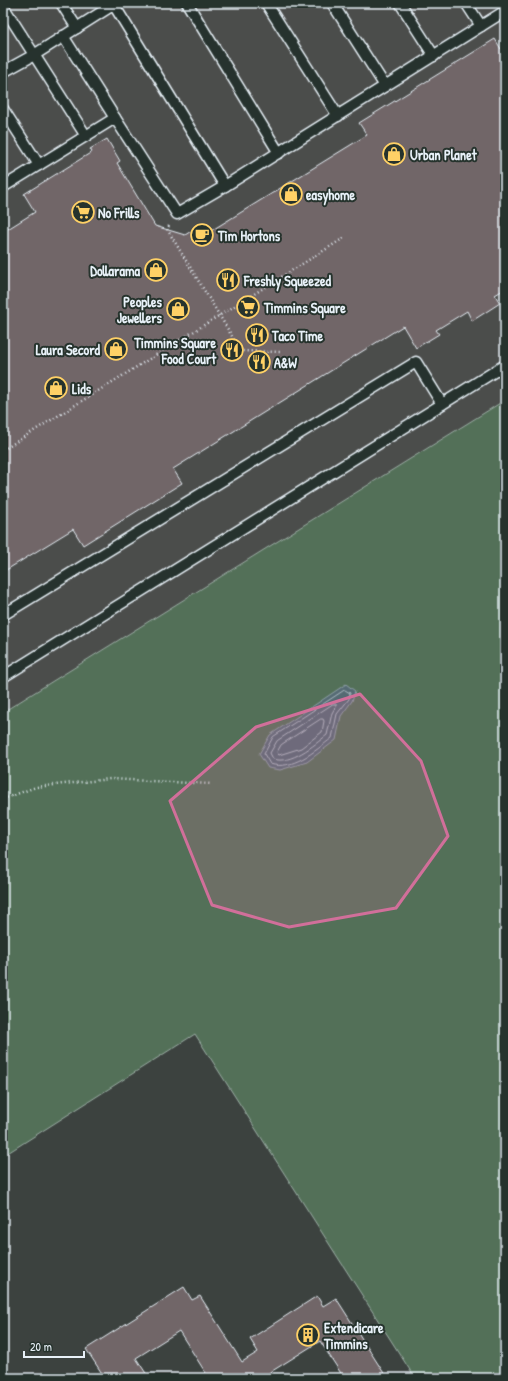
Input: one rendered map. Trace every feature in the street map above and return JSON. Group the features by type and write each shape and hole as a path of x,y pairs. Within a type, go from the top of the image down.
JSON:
{"lane":[{"path":"61,3 77,28"},
{"path":"187,3 279,153"},
{"path":"266,3 338,116"},
{"path":"332,3 385,86"},
{"path":"400,3 434,56"},
{"path":"466,3 481,26"},
{"path":"3,72 34,55 115,4 225,186"},
{"path":"3,6 86,136"},
{"path":"63,36 177,214 279,153 505,11"},
{"path":"3,109 38,165"},
{"path":"3,186 115,118"},
{"path":"3,615 416,362 442,404"},
{"path":"3,677 505,365"}],"path":[{"path":"177,214 167,229 241,351 281,352"},
{"path":"3,450 344,238"},
{"path":"3,799 36,787 110,778 212,784"}],"highlighted area":[{"path":"360,694 421,761 448,836 396,908 289,927 212,905 170,801 256,727"}],"shaded area":[{"path":"3,3 505,3 505,400 3,712"}],"green space":[{"path":"505,400 505,1378 415,1378 195,1034 3,1156 3,712"}],"water":[{"path":"346,684 355,691 352,701 341,716 336,740 307,762 280,770 268,768 259,754 270,735"}],"building":[{"name":"Timmins Square","path":"495,39 501,49 505,46 505,289 495,295 500,303 472,321 467,311 436,330 439,334 416,348 403,326 173,469 182,483 83,545 73,529 3,572 3,232 35,212 24,194 92,152 90,149 107,139 120,161 117,163 155,226 185,235 204,223 209,232 367,135 359,123"},
{"name":"Extendicare Timmins","path":"184,1287 192,1300 200,1296 242,1362 258,1352 250,1339 317,1296 323,1306 336,1298 387,1378 344,1378 320,1341 269,1373 272,1378 209,1378 179,1331 136,1358 149,1378 105,1378 86,1349"}],"place":[{"name":"Urban Planet","path":"394,154"},
{"name":"easyhome","path":"291,194"},
{"name":"No Frills","path":"83,212"},
{"name":"Tim Hortons","path":"202,235"},
{"name":"Dollarama","path":"156,270"},
{"name":"Freshly Squeezed","path":"228,280"},
{"name":"Timmins Square","path":"248,307"},
{"name":"Peoples Jewellers","path":"178,309"},
{"name":"Taco Time","path":"257,335"},
{"name":"Laura Secord","path":"116,349"},
{"name":"Timmins Square Food Court","path":"232,350"},
{"name":"A&W","path":"259,362"},
{"name":"Lids","path":"56,388"},
{"name":"Extendicare Timmins","path":"308,1335"}]}
